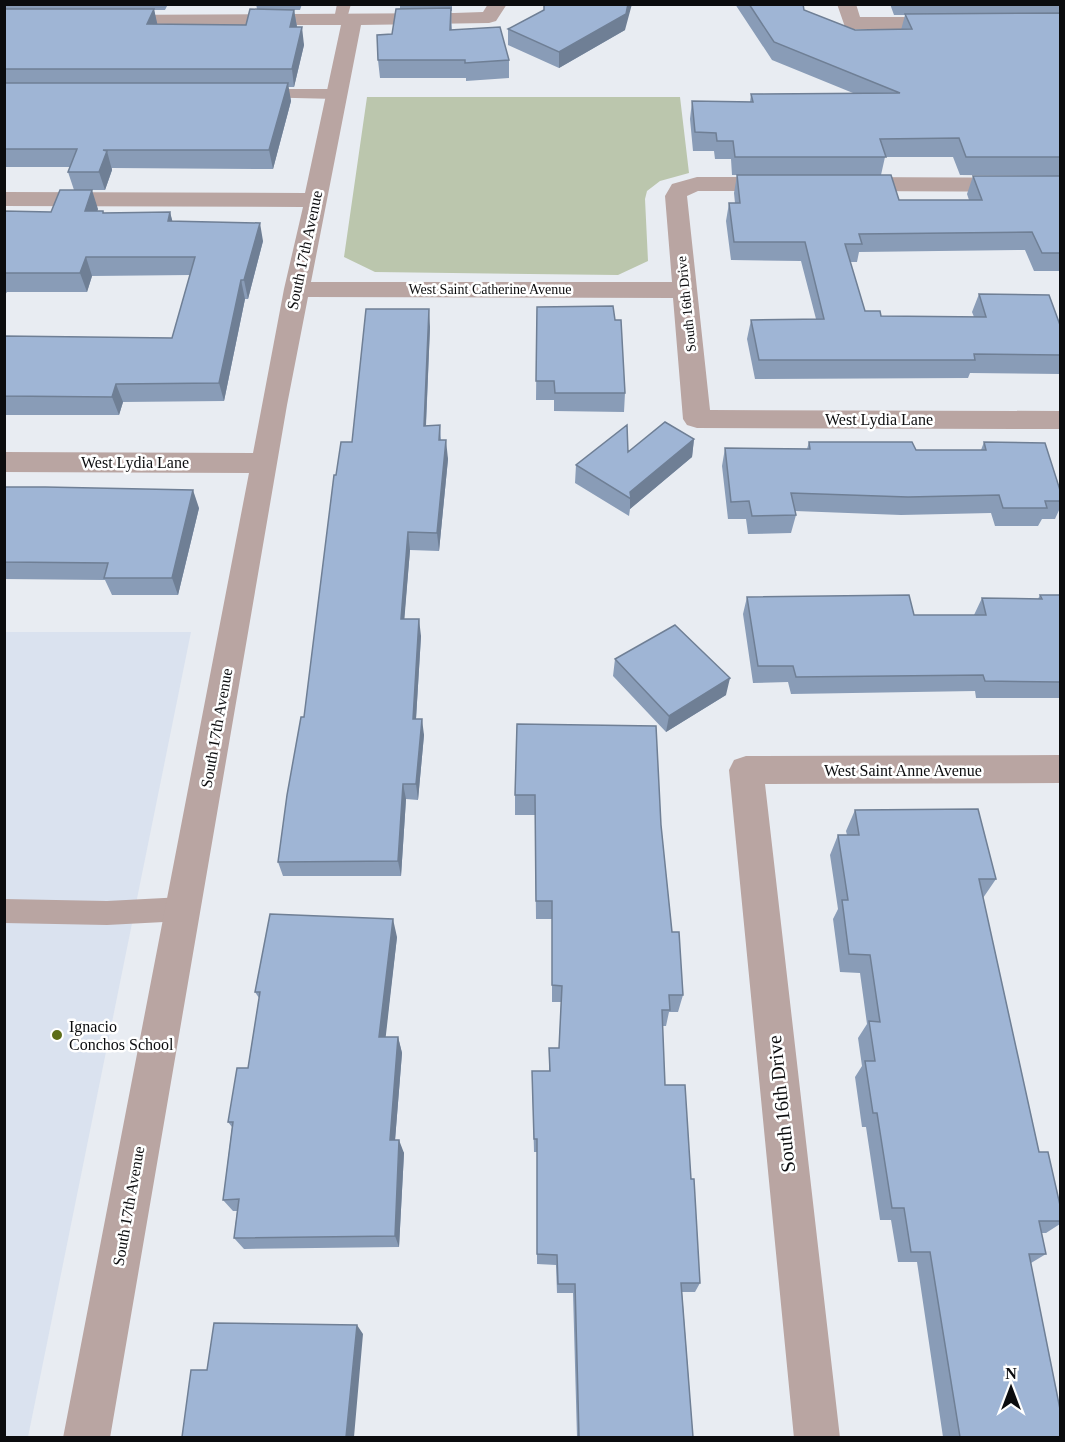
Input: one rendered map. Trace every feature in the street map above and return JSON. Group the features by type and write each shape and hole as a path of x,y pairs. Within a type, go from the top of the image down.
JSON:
{"street":[{"path":"87,18 207,12 345,14 493,11"},
{"name":"South 17th Avenue","path":"86,1437 296,289 336,94 345,14"},
{"path":"849,14 968,23"},
{"name":"South 16th Drive","path":"698,419 676,203 680,189 697,184 802,184"},
{"path":"826,184 1060,185"},
{"path":"4,199 314,200"},
{"name":"West Saint Catherine Avenue","path":"296,289 685,290"},
{"name":"West Lydia Lane","path":"698,419 1060,420"},
{"name":"West Lydia Lane","path":"4,462 265,463"},
{"name":"West Saint Anne Avenue","path":"746,770 1060,769"},
{"name":"South 16th Drive","path":"746,770 817,1437"}],"lane":[{"path":"242,94 336,94"},
{"path":"4,911 107,913 183,909"}],"shaded area":[{"name":"Ignacio Conchos School","path":"5,632 191,632 28,1437 5,1438"}],"green space":[{"path":"367,97 680,97 689,173 660,181 647,191 645,199 648,261 618,275 375,272 344,257"}],"building":[{"path":"544,4 628,4 626,14 559,52 508,29 544,10"},
{"path":"749,4 803,4 804,10 855,30 912,29 905,14 1060,13 1060,157 966,157 959,138 880,139 886,157 735,157 733,141 717,141 716,133 695,132 692,101 753,102 751,94 900,93 774,42"},
{"path":"451,8 450,30 500,27 509,60 465,63 465,60 378,60 377,35 392,34 396,9"},
{"path":"4,9 154,9 147,24 246,25 250,9 294,10 290,27 302,27 292,69 4,69"},
{"path":"4,83 288,83 269,150 103,150 107,151 99,172 68,172 77,149 4,149"},
{"path":"737,175 891,175 899,200 982,200 973,176 1060,176 1060,253 1042,253 1032,232 859,234 862,244 845,244 865,311 880,311 881,316 986,317 979,294 1049,295 1060,325 1060,355 974,354 975,360 759,360 751,320 824,319 805,242 734,242 729,203 740,203"},
{"path":"60,190 92,190 85,211 170,212 168,221 260,223 244,280 241,280 219,383 116,384 112,397 4,396 4,336 172,338 195,257 86,257 80,273 4,273 4,211 51,212"},
{"path":"613,306 615,320 621,320 625,393 555,393 554,381 536,381 537,307"},
{"path":"366,309 429,309 424,426 440,425 439,440 446,440 437,533 408,532 401,619 419,619 413,719 422,719 416,784 403,784 398,861 278,862 287,795 301,717 304,717 334,475 336,475 341,442 352,442"},
{"path":"665,422 694,439 630,492 631,499 576,465 627,425 628,452"},
{"path":"809,442 912,442 916,450 986,450 984,442 1045,443 1060,490 1060,501 1045,501 1047,508 1003,508 999,495 908,497 791,493 796,515 752,516 749,501 731,502 725,448 810,449"},
{"path":"4,487 193,490 172,578 104,578 108,563 4,562"},
{"path":"909,595 914,615 986,615 982,598 1042,599 1040,595 1060,595 1060,682 985,681 983,675 796,677 793,666 758,666 747,597"},
{"path":"675,625 730,678 669,716 615,659"},
{"path":"517,724 656,726 661,825 672,932 679,932 683,995 669,995 670,1010 662,1010 665,1085 685,1085 691,1179 694,1179 700,1283 681,1283 693,1437 579,1437 575,1284 558,1284 557,1255 537,1254 537,1139 534,1139 532,1071 550,1071 549,1048 559,1048 562,986 552,985 552,901 536,901 535,795 515,795"},
{"path":"978,809 996,879 979,879 1039,1152 1048,1152 1060,1205 1060,1221 1039,1221 1046,1254 1029,1254 1060,1409 1060,1437 960,1437 930,1252 911,1252 904,1208 892,1208 877,1113 873,1113 865,1061 875,1061 869,1021 880,1022 870,955 849,954 842,900 848,900 838,835 859,835 855,810"},
{"path":"270,914 393,919 379,1037 398,1037 390,1140 399,1140 395,1236 234,1238 239,1199 223,1200 233,1122 228,1122 237,1068 248,1068 260,992 255,992"},
{"path":"214,1323 357,1325 346,1437 182,1437 191,1370 207,1370"}],"place":[{"name":"Ignacio Conchos School","path":"57,1035"}]}
